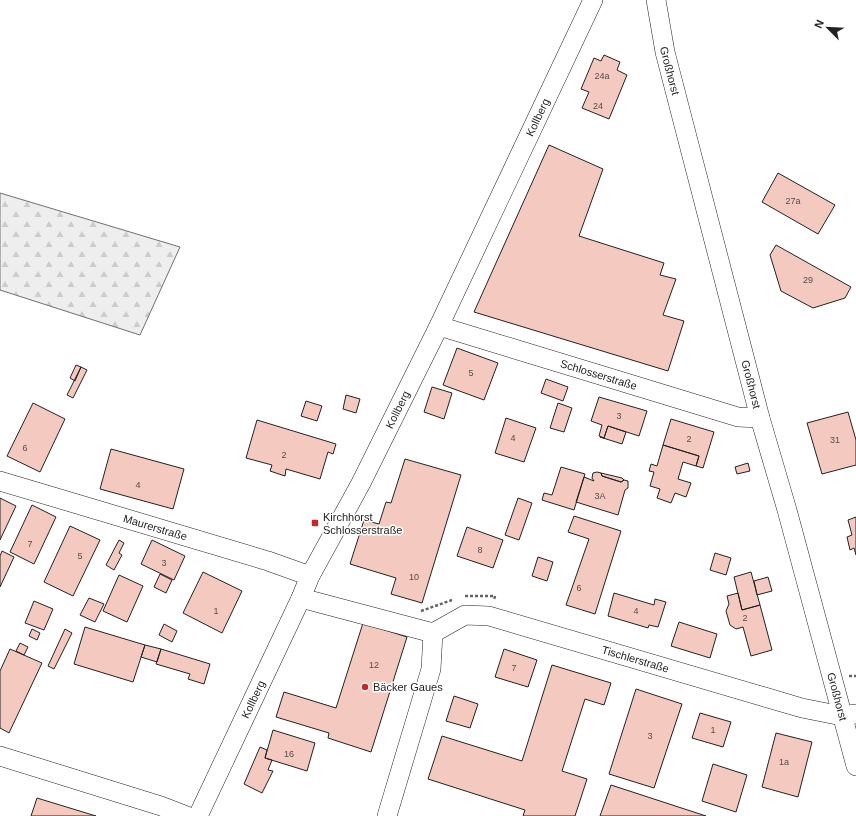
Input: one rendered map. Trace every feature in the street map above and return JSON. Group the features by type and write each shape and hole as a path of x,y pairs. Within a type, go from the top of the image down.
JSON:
{"street":[{"name":"Kollberg","path":"198,816 310,576 361,483 439,326 593,0"},
{"name":"Großhorst","path":"656,0 665,52 760,418 849,715 856,766"},
{"name":"Schlosserstraße","path":"439,326 738,417 760,418"},
{"name":"Maurerstraße","path":"0,481 268,561 310,576"},
{"path":"301,598 433,634 431,669 387,816"},
{"name":"Tischlerstraße","path":"433,634 465,615 490,616 802,708 849,715"},
{"path":"0,756 161,806 187,816"}],"path":[{"path":"419,611 466,596 495,596 490,616"}],"green space":[{"path":"0,193 180,247 140,335 0,290"}],"building":[{"path":"604,55 620,62 617,70 627,75 609,119 582,108 589,92 581,89 594,58 601,61"},
{"path":"549,145 603,169 579,236 664,263 660,275 676,279 663,315 684,321 668,371 474,312"},
{"path":"778,173 835,205 818,234 762,202"},
{"path":"776,245 851,287 845,298 813,308 781,291 770,255"},
{"path":"457,348 498,363 484,400 443,385"},
{"path":"76,365 81,367 75,381 70,378"},
{"path":"81,367 87,370 73,398 67,395"},
{"path":"546,379 568,387 563,401 541,393"},
{"path":"432,387 452,393 444,419 424,412"},
{"path":"346,395 360,399 356,413 343,409"},
{"path":"599,397 647,411 639,436 608,426 604,438 599,436 602,425 591,421"},
{"path":"306,401 322,406 317,421 301,416"},
{"path":"33,403 65,419 40,472 7,456"},
{"path":"558,403 572,408 564,432 550,428"},
{"path":"848,412 856,440 856,465 822,474 807,423"},
{"path":"506,418 536,428 524,462 495,453"},
{"path":"671,419 714,432 703,468 696,466 699,456 663,445"},
{"path":"257,420 336,444 333,454 328,452 320,479 286,469 285,476 270,471 272,465 246,458"},
{"path":"608,426 626,432 622,444 600,437 604,438"},
{"path":"663,445 699,456 696,466 683,462 678,479 691,483 686,497 675,493 671,503 657,498 660,489 650,486 654,472 649,471 651,464 657,466"},
{"path":"111,449 184,469 173,509 100,489"},
{"path":"405,459 461,475 422,603 391,594 396,578 350,564 364,520 379,524 386,502 391,503"},
{"path":"748,463 750,471 737,474 735,467"},
{"path":"561,467 585,474 574,510 542,500 544,493 552,495"},
{"path":"593,473 601,473 602,476 621,482 624,480 628,481 628,488 625,490 618,515 576,502 584,477 594,481 592,478"},
{"path":"601,473 622,478 624,480 621,482 602,476"},
{"path":"0,498 16,506 0,540"},
{"path":"518,498 532,503 519,540 505,535"},
{"path":"32,505 56,517 34,564 10,552"},
{"path":"574,516 621,531 595,614 566,605 589,539 568,532"},
{"path":"856,517 856,555 854,548 850,550 847,537 852,535 848,520"},
{"path":"70,526 100,540 73,596 44,582"},
{"path":"467,527 503,540 493,568 457,556"},
{"path":"119,540 124,543 119,553 122,555 114,570 106,565"},
{"path":"152,540 185,556 174,580 141,564"},
{"path":"2,551 14,557 0,587 0,556"},
{"path":"715,553 731,558 726,575 710,570"},
{"path":"538,557 553,562 547,581 532,576"},
{"path":"203,572 242,591 222,633 183,613"},
{"path":"751,572 760,605 742,610 734,577"},
{"path":"160,574 172,580 166,593 154,587"},
{"path":"119,575 143,586 127,622 103,611"},
{"path":"768,577 772,591 757,595 754,581"},
{"path":"614,593 654,605 655,599 666,602 658,627 649,625 648,628 608,616"},
{"path":"738,593 742,610 760,605 772,650 751,656 743,627 736,629 730,625 726,611 729,604 727,596"},
{"path":"89,598 104,604 95,622 80,615"},
{"path":"34,601 53,609 44,630 25,623"},
{"path":"679,622 717,634 710,658 671,646"},
{"path":"363,623 407,637 371,752 328,738 329,733 276,717 284,692 336,708"},
{"path":"164,624 177,631 172,642 159,635"},
{"path":"85,627 145,645 133,682 74,664"},
{"path":"32,629 40,633 37,640 29,636"},
{"path":"65,629 72,633 54,669 48,666"},
{"path":"20,643 28,647 24,655 16,651"},
{"path":"145,645 161,649 157,662 141,657"},
{"path":"10,649 42,663 9,733 0,728 0,671"},
{"path":"161,649 210,664 204,684 188,679 190,674 156,664"},
{"path":"504,649 537,660 528,687 495,677"},
{"path":"552,665 611,683 604,705 585,699 562,771 587,779 575,816 523,816 525,810 428,779 442,736 522,761"},
{"path":"636,689 682,704 654,788 609,774"},
{"path":"454,696 478,704 470,728 446,721"},
{"path":"700,713 731,722 723,747 692,738"},
{"path":"273,730 315,743 307,771 265,758"},
{"path":"776,733 812,742 798,797 762,787"},
{"path":"260,747 267,750 265,758 272,760 268,770 273,771 262,793 244,784"},
{"path":"713,764 747,775 736,812 702,801"},
{"path":"611,785 706,816 600,816"},
{"path":"37,798 96,816 31,816"}],"place":[{"name":"Kirchhorst Schlosserstraße","path":"315,523"},
{"name":"Bäcker Gaues","path":"365,687"}]}
